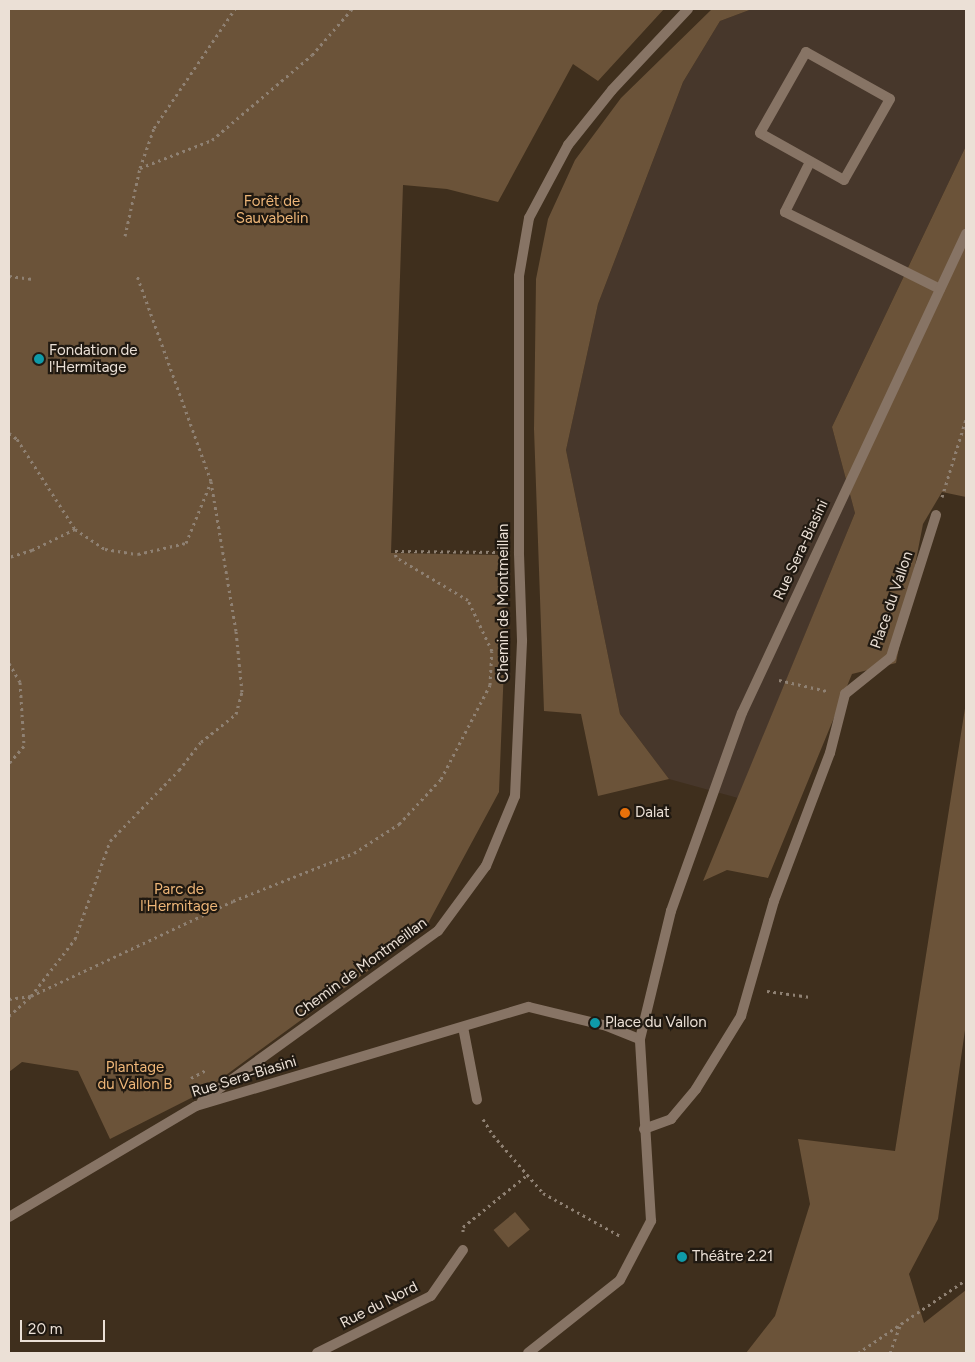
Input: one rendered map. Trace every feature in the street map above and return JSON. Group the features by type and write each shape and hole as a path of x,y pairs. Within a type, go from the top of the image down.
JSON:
{"street":[{"name":"Chemin de Montmeillan","path":"196,1106 438,931 486,866 515,796 522,640 519,552 519,276 529,218 568,145 612,90 688,9"},
{"path":"806,52 890,99 844,180 810,162 760,133 806,52"},
{"path":"810,162 784,212 940,289"},
{"name":"Rue Sera-Biasini","path":"640,1039 671,911 742,712 966,234"},
{"name":"Place du Vallon","path":"845,694 891,657 936,515"},
{"path":"644,1129 671,1119 696,1089 741,1016 774,901 830,753 845,694"},
{"path":"477,1100 463,1028 529,1006 607,1026 640,1039 644,1129 649,1159 651,1221 620,1280 528,1353"},
{"name":"Rue Sera-Biasini","path":"9,1218 196,1106 463,1028"},
{"name":"Rue du Nord","path":"317,1353 431,1296 463,1250"}],"path":[{"path":"125,236 140,168 154,128 235,9"},
{"path":"140,168 212,140 312,55 352,9"},
{"path":"9,1016 31,996 75,940 110,841 180,770 201,742 236,714 242,692 236,631 211,481 137,275"},
{"path":"9,276 33,279"},
{"path":"936,515 966,419"},
{"path":"9,433 17,438 75,529 105,549 138,554 186,543 211,481"},
{"path":"9,557 32,550 75,529"},
{"path":"9,999 31,996 233,901 354,853 399,824 441,779 490,685 492,651 468,600 396,558 395,551 519,552"},
{"path":"9,663 20,682 24,746 9,763"},
{"path":"759,675 845,694"},
{"path":"749,989 812,996"},
{"path":"191,1078 208,1069"},
{"path":"477,1100 480,1114 493,1135 543,1192 638,1246"},
{"path":"463,1250 463,1227 527,1175"},
{"path":"858,1353 901,1322 966,1280"},
{"path":"890,1353 901,1322"}],"shaded area":[{"path":"752,9 966,9 966,146 832,427 855,513 738,798 669,779 620,714 566,450 598,304 683,82 720,21"}],"green space":[{"path":"9,9 664,9 598,81 573,64 498,202 447,189 403,185 391,553 499,555 508,566 499,792 425,929 203,1092 110,1139 78,1071 22,1062 9,1072"},
{"path":"712,9 752,9 720,21 683,82 598,304 566,450 620,714 669,779 598,796 581,714 544,711 534,429 536,279 548,219 575,160 621,98"},
{"path":"966,146 966,497 942,492 923,524 896,663 852,674 768,878 727,870 703,881 855,513 832,427"},
{"path":"966,702 966,1023 938,1219 909,1274 924,1323 966,1290 966,1353 746,1353 775,1316 810,1204 798,1139 895,1151"},
{"path":"515,1212 530,1230 508,1248 494,1230"}],"place":[{"name":"Fondation de l'Hermitage","path":"39,359"},
{"name":"Dalat","path":"625,813"},
{"name":"Place du Vallon","path":"595,1023"},
{"name":"Théâtre 2.21","path":"682,1257"}],"park label":[{"name":"Forêt de Sauvabelin","path":"272,210"},
{"name":"Parc de l'Hermitage","path":"179,898"},
{"name":"Plantage du Vallon B","path":"135,1076"}]}
